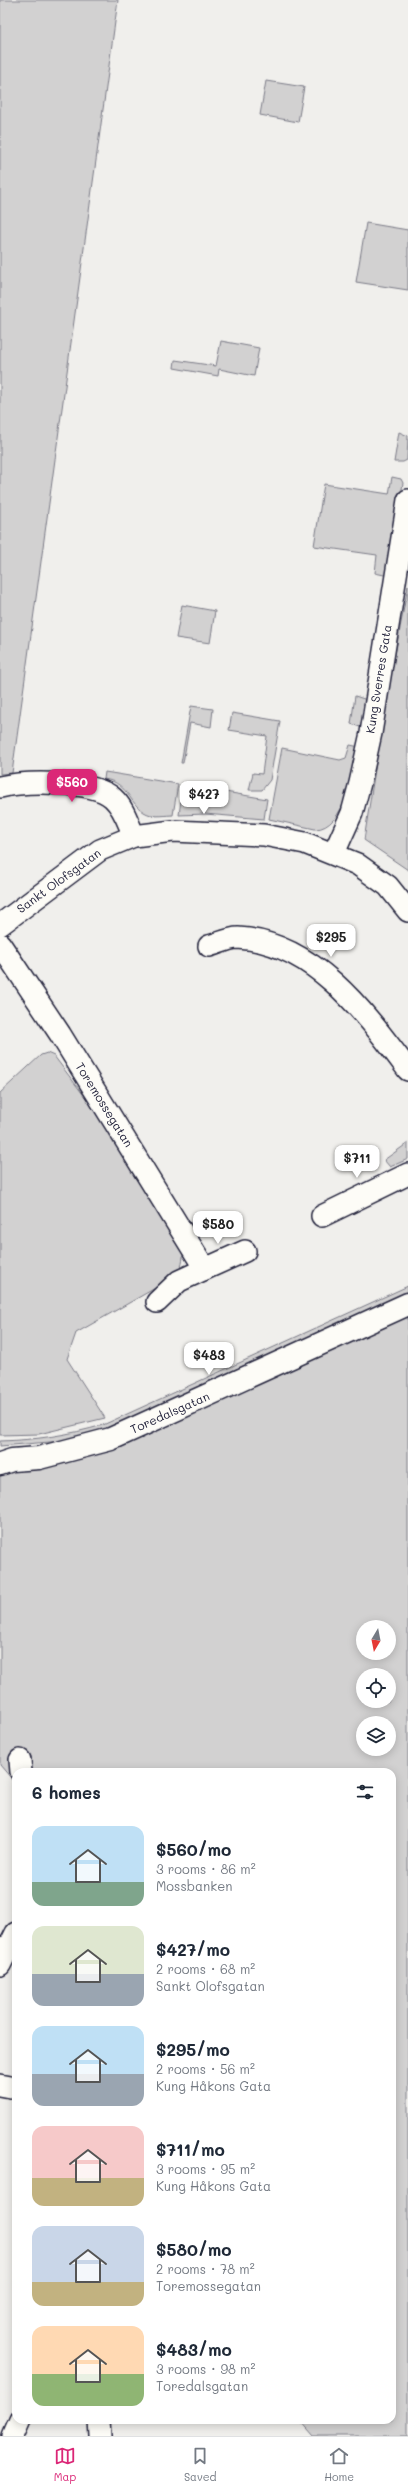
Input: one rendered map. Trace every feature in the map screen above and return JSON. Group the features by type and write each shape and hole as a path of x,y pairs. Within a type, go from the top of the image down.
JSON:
{"street":[{"name":"Kung Sverres Gata","path":"334,853 352,813 362,776 408,500"},
{"path":"0,787 21,783 97,789 113,798 124,812 134,836"},
{"name":"Sankt Olofsgatan","path":"0,925 100,850 134,836 173,831 257,834 305,843 334,853 357,864 388,886 408,911"},
{"path":"208,946 237,938 288,949 321,971 375,1026 408,1070"},
{"name":"Toremossegatan","path":"0,944 60,1034 205,1269"},
{"path":"322,1216 408,1174"},
{"path":"157,1302 179,1281 245,1251"},
{"name":"Toredalsgatan","path":"4,1460 39,1458 111,1439 408,1304"},
{"path":"0,1964 12,1941"},
{"path":"0,2085 12,2087"},
{"path":"13,2436 18,2424"},
{"path":"99,2424 100,2436"}],"shaded area":[{"path":"0,0 118,0 12,773 0,774"},
{"path":"266,81 304,87 298,122 260,115"},
{"path":"366,223 408,230 408,290 356,282"},
{"path":"221,341 259,348 254,376 219,369 218,376 174,368 175,360 216,366"},
{"path":"399,432 408,436 407,460 403,462 394,462"},
{"path":"392,477 401,479 403,483 388,573 384,575 375,573 377,555 314,546 324,484 389,494"},
{"path":"408,586 408,870 364,840 383,718"},
{"path":"182,605 215,611 210,643 176,638"},
{"path":"355,696 367,700 363,726 360,727 351,724"},
{"path":"191,706 213,709 211,727 190,723 183,763 181,763"},
{"path":"232,713 280,721 270,780 262,790 249,790 253,773 262,774 267,736 229,730"},
{"path":"350,745 360,747 351,783 341,809 334,819 325,826 315,829 269,819 282,748 340,760 346,758"},
{"path":"105,772 178,784 173,815 153,816 144,812 120,785 113,781 104,779"},
{"path":"183,785 267,799 264,819 205,814 179,815"},
{"path":"47,1053 54,1056 101,1118 183,1253 183,1260 180,1269 173,1278 76,1333 67,1359 105,1418 39,1434 0,1435 0,1093 41,1055"},
{"path":"408,1143 408,1159 390,1167 384,1160"},
{"path":"408,1286 408,1292 112,1427 62,1441 0,1446 0,1441 52,1436 77,1432 103,1425"},
{"path":"408,1315 408,2436 313,2436 302,2424 396,2424 396,1768 12,1768 12,1779 0,1765 0,1472"}]}
